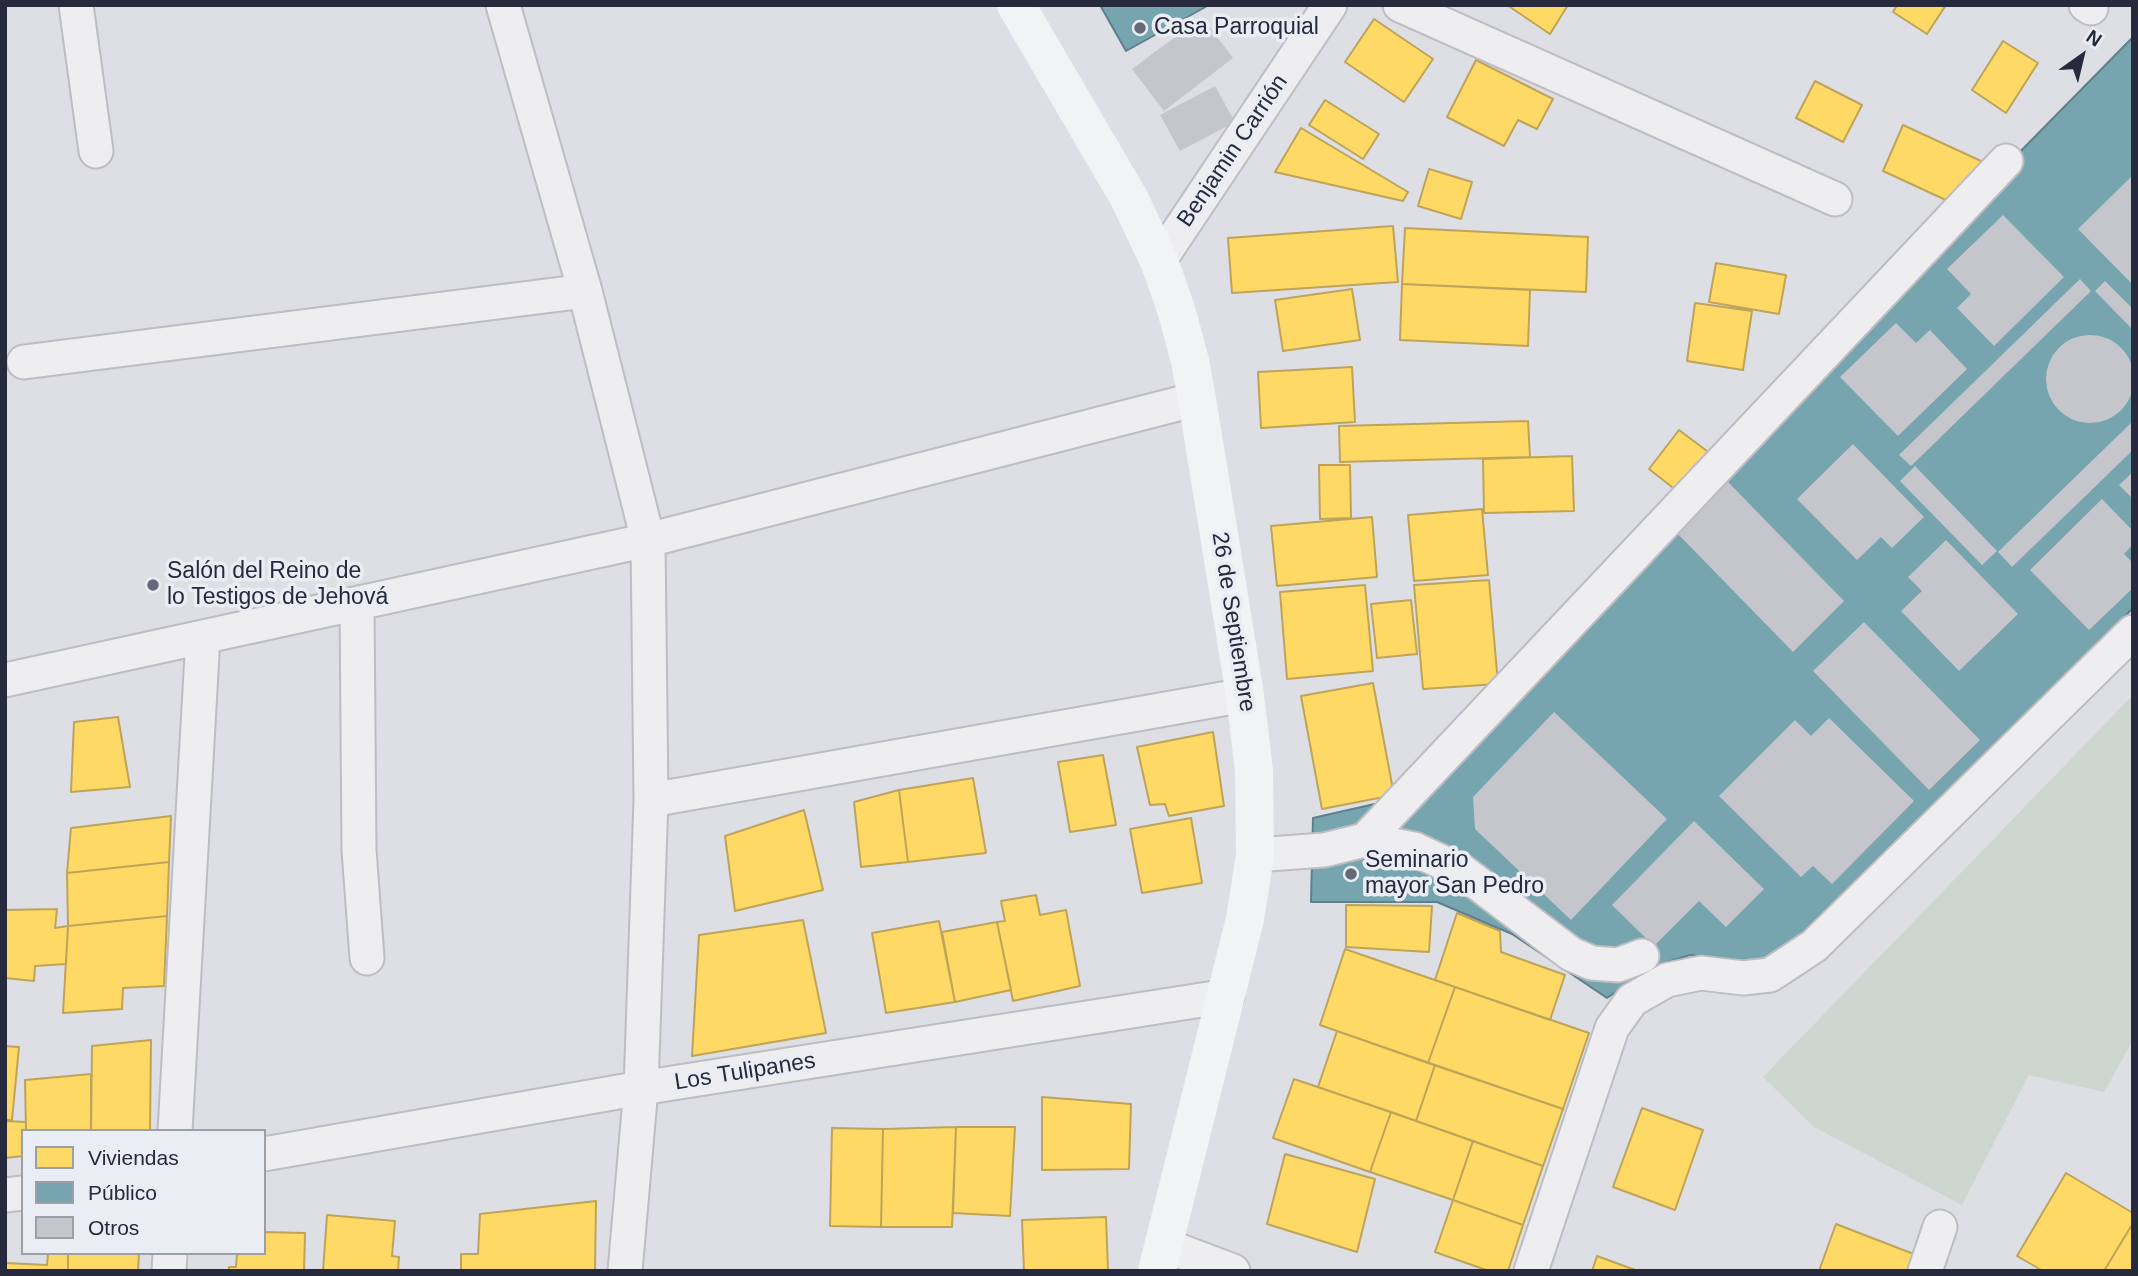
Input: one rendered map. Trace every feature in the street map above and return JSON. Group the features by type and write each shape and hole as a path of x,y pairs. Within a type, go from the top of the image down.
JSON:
{"street":[{"path":"76,5 96,151"},
{"path":"503,5 585,291 648,540 651,800 641,1088 625,1271"},
{"name":"26 de Septiembre","path":"1016,5 1129,198 1159,261 1176,309 1197,399 1245,695 1254,771 1255,855 1245,919 1161,1258"},
{"name":"Benjamin Carrión","path":"1159,261 1330,5"},
{"path":"1400,5 1835,199"},
{"path":"1365,840 2006,161"},
{"path":"24,362 585,291"},
{"path":"5,680 648,540 1197,399"},
{"path":"357,604 359,850 367,958"},
{"path":"1531,1271 1612,1028 1632,1000 1667,980 1701,973 1743,978 1770,975 1814,946 2133,632"},
{"path":"175,1129 203,637"},
{"path":"651,800 1245,695"},
{"path":"1255,855 1324,850 1365,840 1413,849 1463,872 1571,954 1592,963 1618,965 1642,956"},
{"name":"Los Tulipanes","path":"266,1154 641,1088 1227,996"},
{"path":"1925,1271 1940,1227"},
{"path":"1161,1258 1233,1271"}],"shaded area":[{"path":"2133,695 2133,1040 2104,1092 2029,1075 1962,1205 1814,1127 1763,1077"}],"building: Viviendas":[{"path":"1507,5 1568,5 1550,34"},
{"path":"1897,5 1946,5 1927,34 1893,12"},
{"path":"1374,19 1433,59 1404,102 1345,62"},
{"path":"2003,41 2038,63 2006,113 1972,90"},
{"path":"1476,60 1553,99 1537,129 1518,120 1504,146 1447,117"},
{"path":"1815,81 1862,105 1843,142 1796,118"},
{"path":"1325,100 1379,134 1363,159 1309,125"},
{"path":"1903,125 1981,161 1961,207 1883,171"},
{"path":"1301,128 1408,192 1403,201 1275,172"},
{"path":"1429,169 1472,182 1461,219 1418,206"},
{"path":"1393,226 1398,282 1232,293 1228,238"},
{"path":"1405,228 1588,237 1586,292 1402,284"},
{"path":"1716,263 1786,275 1779,314 1709,302"},
{"path":"1402,284 1530,290 1528,346 1400,340"},
{"path":"1352,289 1360,340 1283,351 1275,300"},
{"path":"1695,303 1752,311 1743,370 1687,361"},
{"path":"1352,367 1355,422 1261,428 1258,372"},
{"path":"1528,421 1530,457 1340,462 1339,426"},
{"path":"1679,430 1711,454 1681,494 1649,469"},
{"path":"1572,456 1574,511 1484,513 1483,459"},
{"path":"1319,465 1350,465 1351,518 1320,519"},
{"path":"1482,509 1488,575 1414,581 1408,515"},
{"path":"1372,517 1377,577 1277,586 1271,526"},
{"path":"1489,580 1498,684 1423,689 1414,585"},
{"path":"1365,585 1373,671 1287,679 1280,592"},
{"path":"1411,600 1417,654 1377,658 1371,604"},
{"path":"1373,683 1394,795 1322,809 1301,696"},
{"path":"118,717 130,787 71,792 74,722"},
{"path":"1213,732 1224,806 1169,816 1165,804 1150,805 1137,747"},
{"path":"1103,755 1116,825 1070,832 1058,762"},
{"path":"973,778 986,853 908,862 899,790"},
{"path":"899,790 908,862 861,867 854,802"},
{"path":"804,810 823,890 735,911 725,836"},
{"path":"171,816 169,862 67,873 71,828"},
{"path":"1191,818 1202,883 1142,893 1130,829"},
{"path":"169,862 167,916 68,926 67,873"},
{"path":"1036,895 1040,915 1066,910 1080,986 1013,1001 997,922 1005,921 1001,901"},
{"path":"1346,905 1432,906 1429,952 1346,947"},
{"path":"57,909 55,928 68,926 66,964 35,966 34,981 5,978 5,910"},
{"path":"1457,913 1500,931 1501,952 1565,975 1550,1020 1435,980"},
{"path":"167,916 164,986 123,988 122,1009 63,1013 68,926"},
{"path":"803,920 826,1033 692,1056 699,935"},
{"path":"939,921 955,1002 886,1013 872,933"},
{"path":"997,922 1011,990 955,1002 942,932"},
{"path":"1345,949 1455,987 1428,1063 1320,1025"},
{"path":"1455,987 1589,1033 1563,1109 1428,1063"},
{"path":"1337,1031 1435,1065 1416,1121 1318,1087"},
{"path":"151,1040 150,1129 91,1129 92,1046"},
{"path":"5,1046 19,1047 12,1120 5,1120"},
{"path":"1435,1065 1563,1109 1543,1166 1416,1121"},
{"path":"91,1074 91,1129 26,1129 25,1080"},
{"path":"1294,1079 1391,1112 1370,1172 1273,1138"},
{"path":"1042,1097 1131,1104 1129,1169 1042,1170"},
{"path":"1642,1108 1703,1130 1675,1210 1613,1187"},
{"path":"1391,1112 1473,1141 1453,1200 1370,1172"},
{"path":"5,1121 26,1122 26,1129 21,1129 21,1156 5,1158"},
{"path":"956,1127 1015,1127 1010,1216 953,1213"},
{"path":"956,1127 952,1227 881,1227 883,1129"},
{"path":"832,1128 883,1129 881,1227 830,1226"},
{"path":"1473,1141 1543,1166 1523,1225 1453,1200"},
{"path":"1285,1154 1375,1179 1357,1252 1267,1224"},
{"path":"2066,1173 2133,1213 2133,1223 2104,1271 2043,1271 2017,1256"},
{"path":"1453,1200 1523,1225 1508,1271 1489,1271 1435,1252"},
{"path":"596,1201 595,1271 461,1271 461,1254 478,1254 480,1214"},
{"path":"327,1215 395,1221 392,1256 399,1257 398,1271 323,1271"},
{"path":"1106,1217 1108,1271 1024,1271 1022,1220"},
{"path":"2133,1223 2133,1271 2104,1271"},
{"path":"1836,1224 1924,1258 1919,1271 1819,1271"},
{"path":"266,1232 305,1233 304,1271 229,1271 229,1267 236,1267 237,1255 266,1255"},
{"path":"48,1255 68,1255 68,1271 5,1271 5,1263 47,1265"},
{"path":"68,1255 139,1255 138,1271 68,1271"},
{"path":"1597,1256 1638,1271 1592,1271"}],"building: Público":[{"name":"Casa Parroquial","path":"1100,5 1209,5 1126,51"},
{"name":"Seminario mayor San Pedro","path":"2133,37 2133,608 1761,973 1729,960 1690,955 1654,966 1607,998 1512,934 1437,902 1311,902 1313,818 1379,803"}],"building: Otros":[{"path":"1202,17 1233,58 1164,111 1132,69"},
{"path":"1215,86 1235,122 1180,151 1160,115"},
{"path":"2133,175 2133,285 2078,229"},
{"path":"2003,215 2064,277 1994,346 1957,308 1971,294 1947,269"},
{"path":"2080,279 2091,291 1911,466 1899,455"},
{"path":"2105,281 2133,309 2133,330 2095,291"},
{"path":"1896,323 1916,343 1930,330 1967,369 1898,436 1840,377"},
{"path":"2090,335 2107,339 2121,348 2130,362 2134,379 2130,396 2121,410 2107,419 2090,423 2073,419 2059,410 2050,396 2046,379 2050,362 2059,348 2073,339"},
{"path":"2133,421 2133,450 2012,567 1998,552"},
{"path":"1853,444 1924,517 1892,548 1881,537 1857,560 1797,499"},
{"path":"1915,466 1997,551 1982,565 1900,481"},
{"path":"2133,472 2133,499 2119,485"},
{"path":"1728,482 1844,601 1793,652 1676,532"},
{"path":"2102,499 2133,531 2133,544 2124,554 2133,563 2133,588 2089,630 2030,570"},
{"path":"1946,540 2018,614 1959,671 1901,611 1922,591 1908,577"},
{"path":"1864,622 1980,740 1929,790 1813,671"},
{"path":"1554,712 1667,819 1571,920 1475,829 1473,797"},
{"path":"1829,718 1914,801 1832,884 1813,866 1801,877 1719,796 1795,720 1811,736"},
{"path":"1694,821 1764,889 1726,927 1699,901 1654,946 1612,905"}],"place":[{"name":"Casa Parroquial","path":"1140,28"},
{"name":"Salón del Reino de lo Testigos de Jehová","path":"153,585"},
{"name":"Seminario mayor San Pedro","path":"1351,874"}]}
